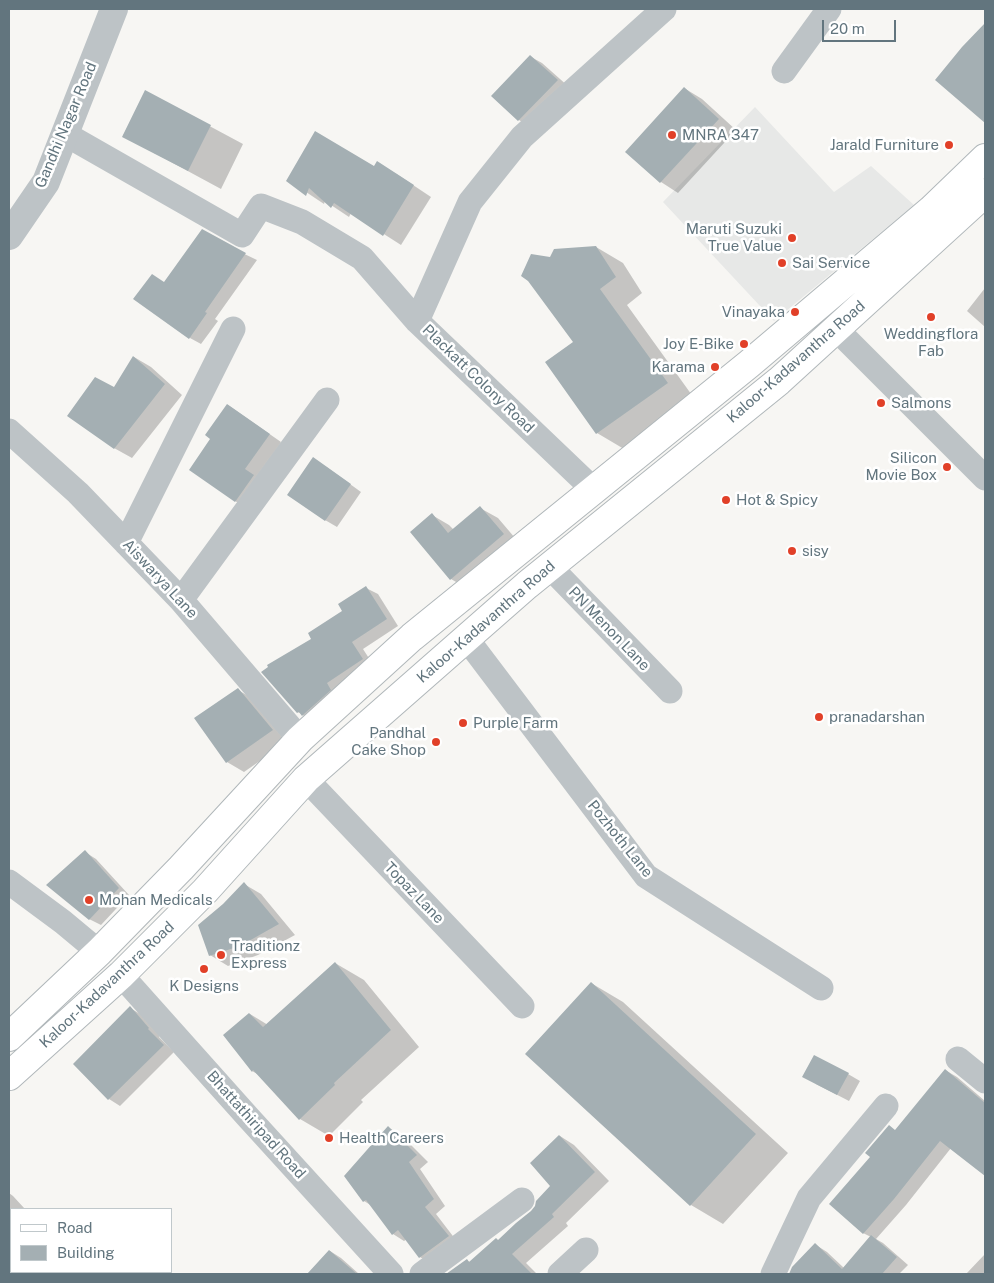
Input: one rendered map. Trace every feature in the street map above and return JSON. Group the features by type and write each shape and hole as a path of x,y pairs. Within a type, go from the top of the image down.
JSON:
{"main road":[{"name":"Kaloor-Kadavanthra Road","path":"9,1037 99,952 181,868 300,739 412,637 749,364 931,210 985,158"},
{"name":"Kaloor-Kadavanthra Road","path":"9,1076 121,975 205,891 306,779 549,566 779,381 985,193"},
{"path":"594,490 613,515"},
{"path":"99,952 121,975"}],"street":[{"name":"Gandhi Nagar Road","path":"9,234 46,182 114,9"},
{"name":"Plackatt Colony Road","path":"594,490 417,321 470,202 522,137 664,9"},
{"path":"784,71 829,9"},
{"path":"65,134 242,235 261,206 302,222 362,258 417,321"},
{"path":"126,543 234,329"},
{"path":"836,329 985,478"},
{"path":"181,600 327,400"},
{"name":"Aiswarya Lane","path":"9,431 78,493 181,600 300,739"},
{"name":"PN Menon Lane","path":"549,566 670,691"},
{"name":"Pozhoth Lane","path":"466,638 646,876 821,988"},
{"name":"Topaz Lane","path":"306,779 522,1006"},
{"path":"9,882 99,952"},
{"name":"Bhattathiripad Road","path":"121,975 391,1274"},
{"path":"958,1059 985,1081"},
{"path":"772,1274 809,1198 886,1106"},
{"path":"422,1274 522,1200"},
{"path":"560,1274 586,1250"}],"shaded area":[{"name":"Sai Service","path":"755,107 834,192 871,166 914,205 774,321 663,202"}],"building":[{"path":"985,23 985,123 935,80"},
{"path":"530,55 558,80 518,121 491,96"},
{"name":"MNRA 347","path":"684,87 719,119 660,183 625,152"},
{"path":"145,90 211,125 188,171 122,137"},
{"path":"315,131 374,166 377,161 414,185 383,236 334,203 331,208 309,188 306,196 286,181"},
{"path":"202,229 246,253 205,312 207,313 189,339 133,299 152,274 164,282"},
{"path":"596,246 616,277 600,289 668,383 596,434 545,362 573,342 528,281 521,276 531,254 550,257 554,249"},
{"path":"133,356 165,384 114,449 67,416 95,377 114,387"},
{"path":"227,404 270,434 245,469 254,475 235,502 189,470 210,439 205,435"},
{"path":"313,457 351,484 325,521 287,495"},
{"path":"480,506 504,534 450,580 410,532 432,513 448,533"},
{"path":"366,586 387,619 352,642 363,659 327,683 331,690 302,716 299,712 297,713 261,672 268,667 267,665 311,639 308,633 342,611 338,604"},
{"path":"238,688 273,730 226,763 194,718"},
{"path":"85,850 119,888 89,920 46,885"},
{"path":"244,882 279,924 240,946 209,956 198,925 223,904"},
{"path":"335,962 391,1030 334,1083 335,1085 299,1120 253,1070 252,1072 223,1035 249,1013 263,1027"},
{"path":"591,982 756,1134 690,1206 525,1054"},
{"path":"130,1006 148,1029 164,1045 108,1100 73,1064"},
{"path":"814,1055 849,1073 837,1095 802,1077"},
{"path":"945,1069 985,1103 985,1176 940,1141 894,1199 863,1234 829,1204 870,1157 865,1153 889,1125 895,1130"},
{"path":"388,1126 417,1155 409,1162 434,1199 425,1207 449,1236 419,1258 398,1230 392,1235 366,1200 363,1202 344,1176"},
{"path":"559,1135 595,1172 552,1214 554,1217 512,1254 532,1274 446,1274 467,1259 469,1262 531,1211 536,1201 550,1186 530,1163"},
{"path":"871,1235 897,1257 882,1274 789,1274 792,1267 815,1243 842,1269"},
{"path":"329,1250 357,1274 307,1274"}],"place":[{"name":"MNRA 347","path":"672,135"},
{"name":"Jarald Furniture","path":"949,145"},
{"name":"Maruti Suzuki True Value","path":"792,238"},
{"name":"Sai Service","path":"782,263"},
{"name":"Vinayaka","path":"795,312"},
{"name":"Weddingflora Fab","path":"931,317"},
{"name":"Joy E-Bike","path":"744,344"},
{"name":"Karama","path":"715,367"},
{"name":"Salmons","path":"881,403"},
{"name":"Silicon Movie Box","path":"947,467"},
{"name":"Hot & Spicy","path":"726,500"},
{"name":"sisy","path":"792,551"},
{"name":"pranadarshan","path":"819,717"},
{"name":"Purple Farm","path":"463,723"},
{"name":"Pandhal Cake Shop","path":"436,742"},
{"name":"Mohan Medicals","path":"89,900"},
{"name":"Traditionz Express","path":"221,955"},
{"name":"K Designs","path":"204,969"},
{"name":"Health Careers","path":"329,1138"}]}
